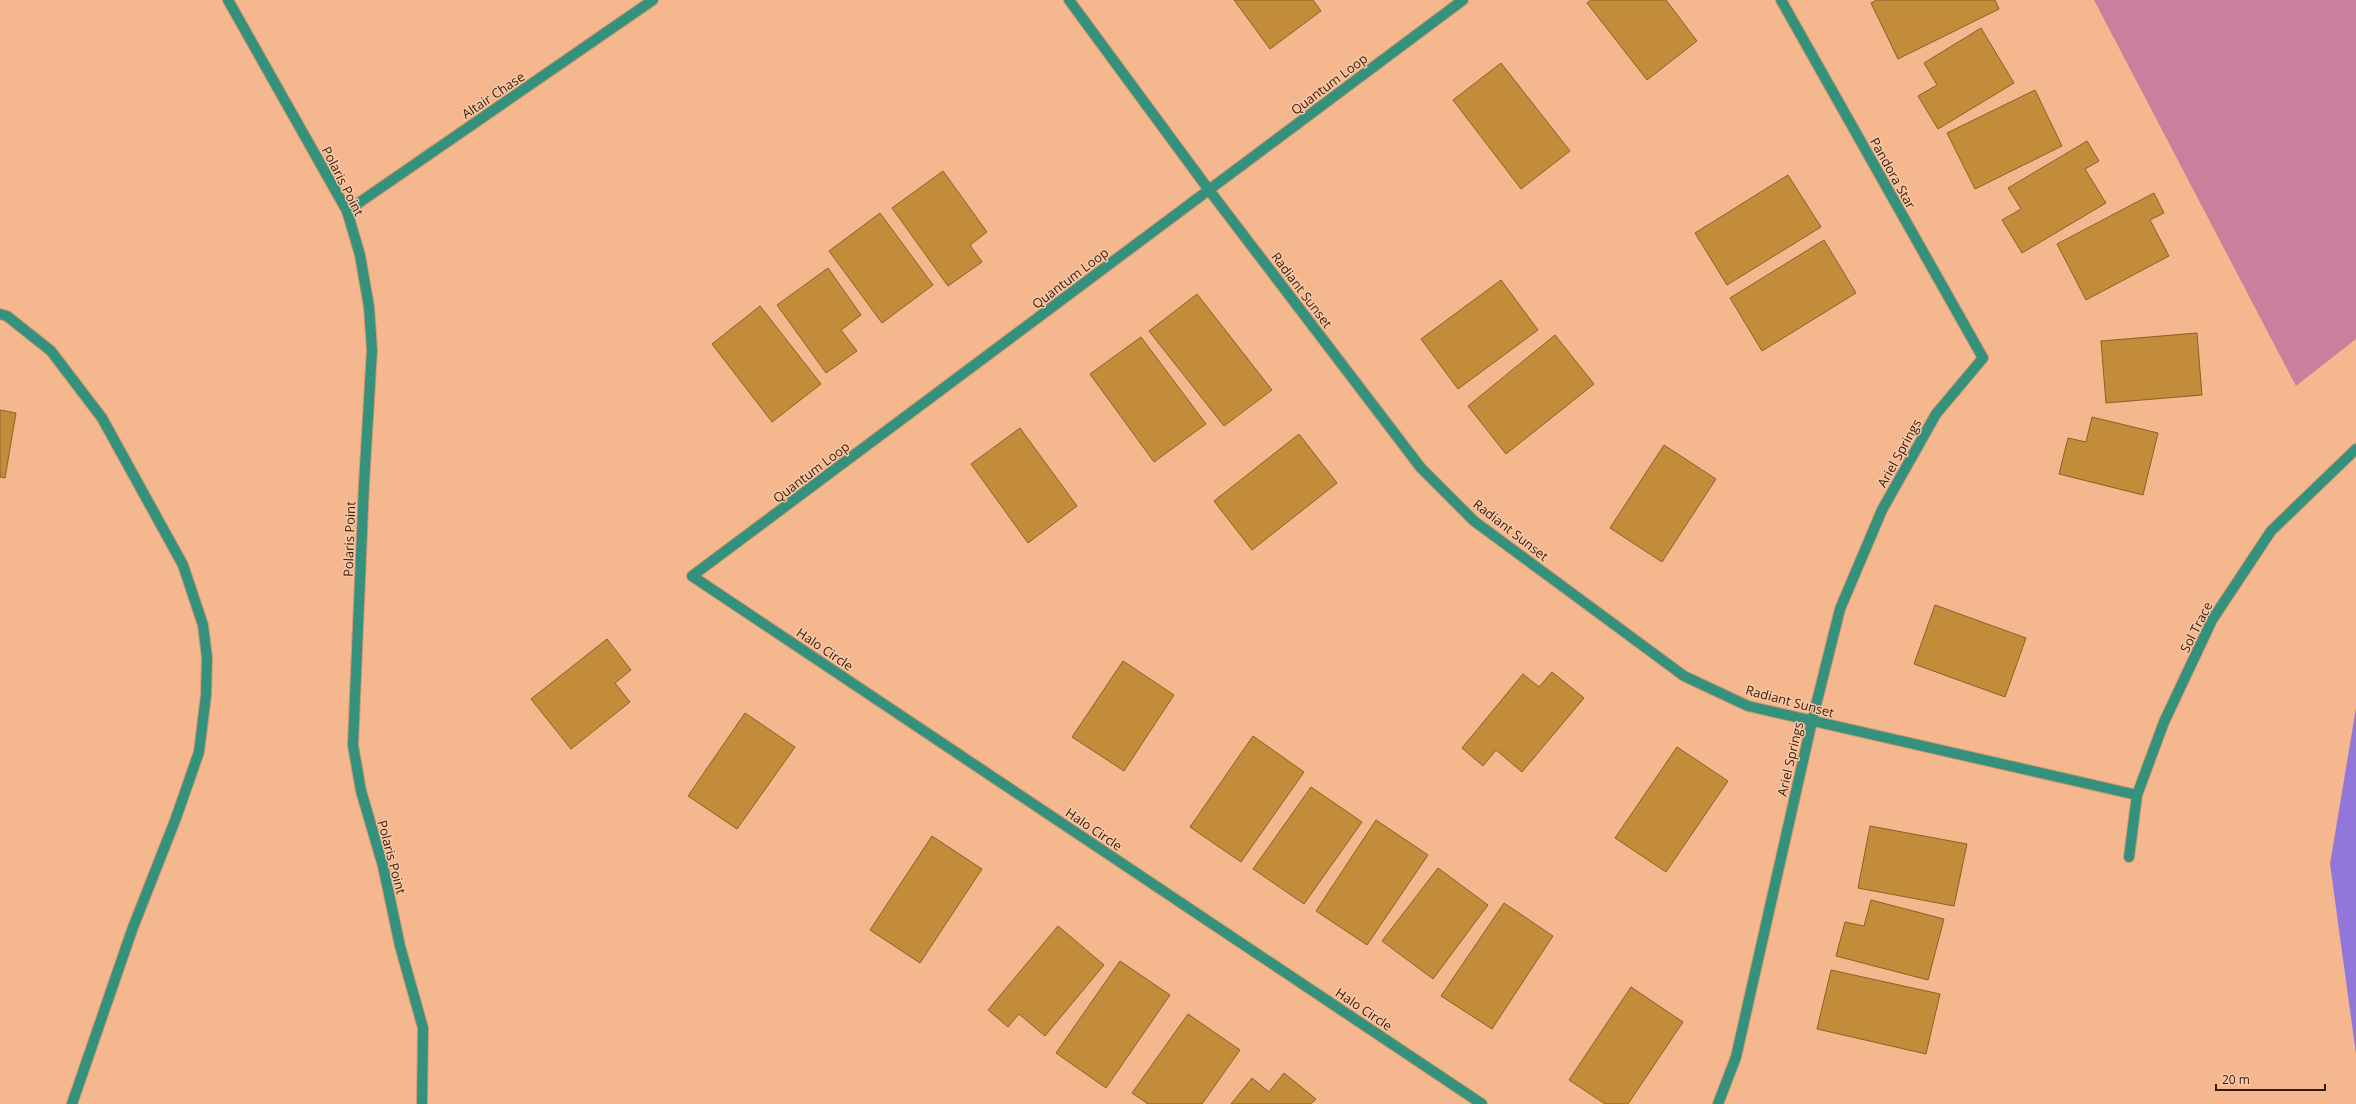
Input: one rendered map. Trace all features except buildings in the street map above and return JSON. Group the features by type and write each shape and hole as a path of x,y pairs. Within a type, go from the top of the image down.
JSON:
{"street":[{"name":"Polaris Point","path":"228,0 347,211 361,263 369,307 372,350 364,484 354,746 361,792 383,866 400,946 423,1028 422,1104"},
{"name":"Altair Chase","path":"347,211 653,0"},
{"name":"Radiant Sunset","path":"1069,0 1210,190 1421,468 1474,521 1684,676 1748,706 2137,795"},
{"name":"Quantum Loop","path":"692,576 1463,0"},
{"name":"Pandora Star","path":"1781,0 1983,358"},
{"path":"0,314 7,316 51,352 102,418 183,565 203,625 207,658 206,695 198,752 176,818 132,930 72,1104"},
{"name":"Ariel Springs","path":"1718,1104 1736,1057 1812,721 1840,609 1882,510 1936,414 1983,358"},
{"name":"Sol Trace","path":"2128,857 2137,795 2164,722 2212,620 2271,531 2356,449"},
{"name":"Halo Circle","path":"692,576 1482,1104"}],"shaded area":[{"path":"2094,0 2356,0 2356,339 2296,386"},
{"path":"2356,708 2356,1054 2330,864"}]}
